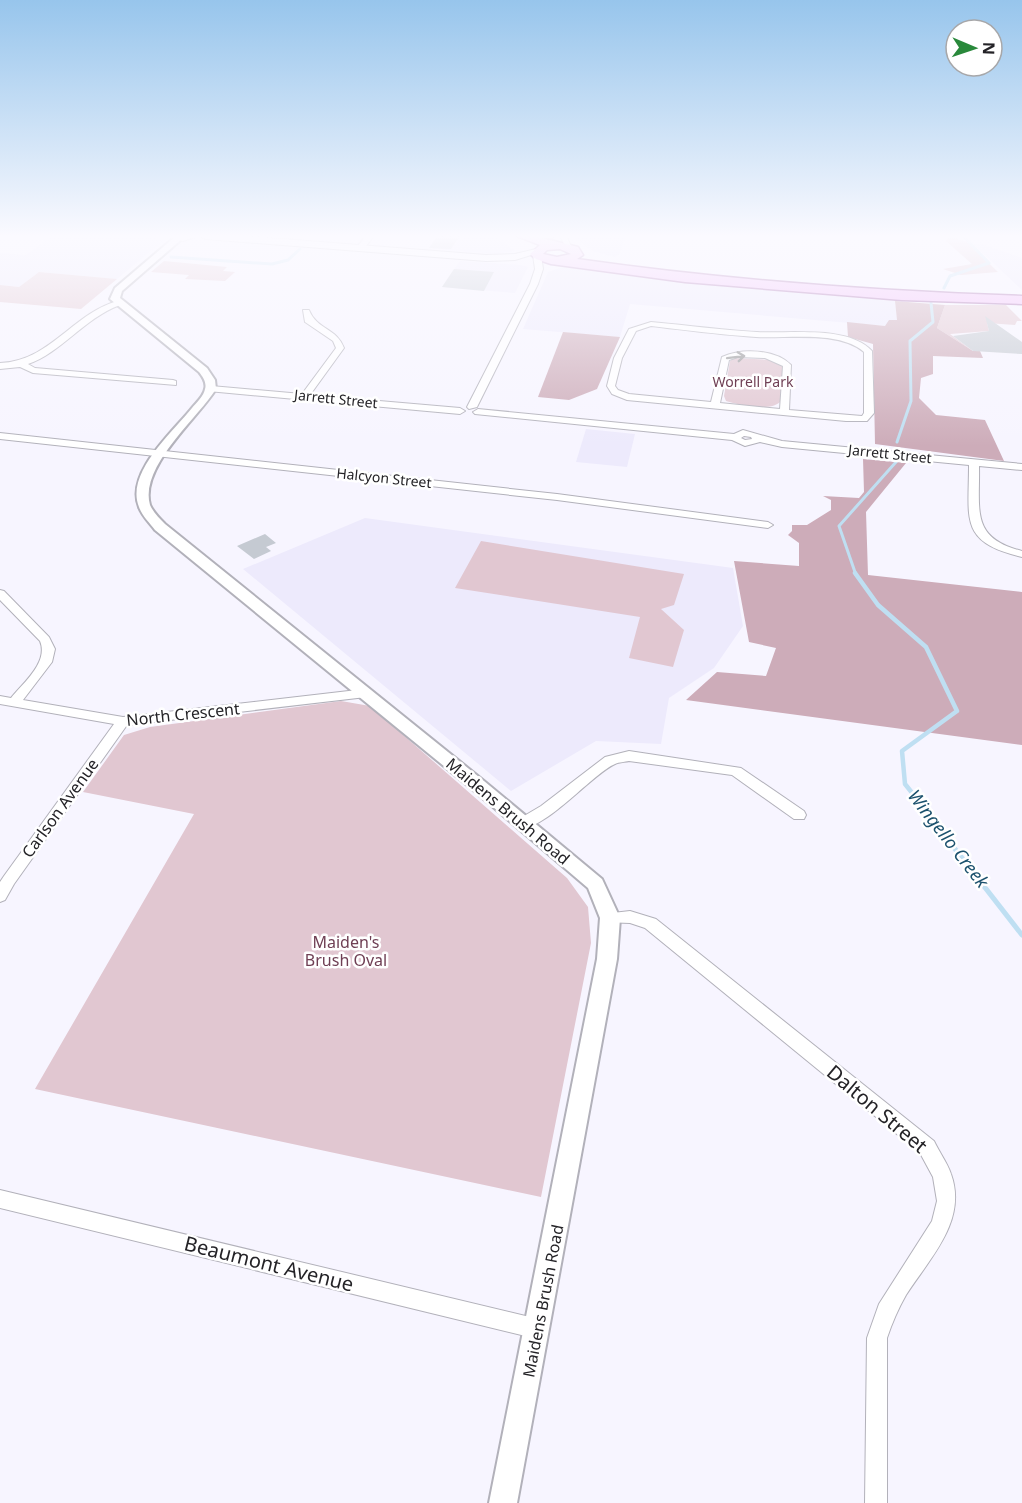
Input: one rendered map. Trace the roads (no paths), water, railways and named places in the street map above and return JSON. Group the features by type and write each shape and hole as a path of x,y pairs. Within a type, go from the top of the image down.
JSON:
{"street":[{"path":"0,366 33,362 94,311 108,306"},
{"path":"121,306 203,370 210,380 211,389"},
{"path":"475,410 524,306"},
{"path":"304,396 340,348 337,340 308,320 306,312"},
{"path":"744,408 627,397 615,392 611,386 618,358 633,329 651,324 759,335 776,334 852,340 864,345 868,351 869,413 864,418 784,411 750,428"},
{"path":"757,357 759,335"},
{"path":"715,405 725,359 734,355 780,360 787,365 784,411"},
{"path":"23,365 33,370 173,383"},
{"name":"Jarrett Street","path":"211,389 460,411 475,410 750,428 974,463 1022,467"},
{"name":"Maidens Brush Road","path":"211,389 199,410 160,453 146,476 142,489 145,507 160,527 366,693 595,884 610,918 606,959 538,1329 503,1503"},
{"path":"744,408 750,428"},
{"path":"744,408 750,428"},
{"name":"Halcyon Street","path":"0,436 557,497 768,525"},
{"path":"974,463 976,530 984,540 999,549 1022,554"},
{"path":"0,593 45,640 49,649 46,662 14,702"},
{"name":"North Crescent","path":"0,700 123,721 366,693"},
{"name":"Carlson Avenue","path":"0,896 4,879 123,721"},
{"path":"524,823 546,810 609,760 629,756 736,771 799,814"},
{"name":"Dalton Street","path":"610,918 630,917 650,923 927,1147 937,1162 945,1180 948,1203 943,1226 889,1301 877,1339 876,1503"},
{"name":"Beaumont Avenue","path":"0,1199 538,1329"}],"waterway":[{"name":"Wingello Creek","path":"897,442 911,401 910,341 933,322 931,306"},
{"name":"Wingello Creek","path":"856,574 839,526 896,462"},
{"name":"Wingello Creek","path":"856,574 878,605 926,647 957,711 902,751 905,784 929,814"},
{"name":"Wingello Creek","path":"927,813 1022,935"}],"park label":[{"name":"Worrell Park","path":"753,382"},
{"name":"Maiden's Brush Oval","path":"346,951"}]}
